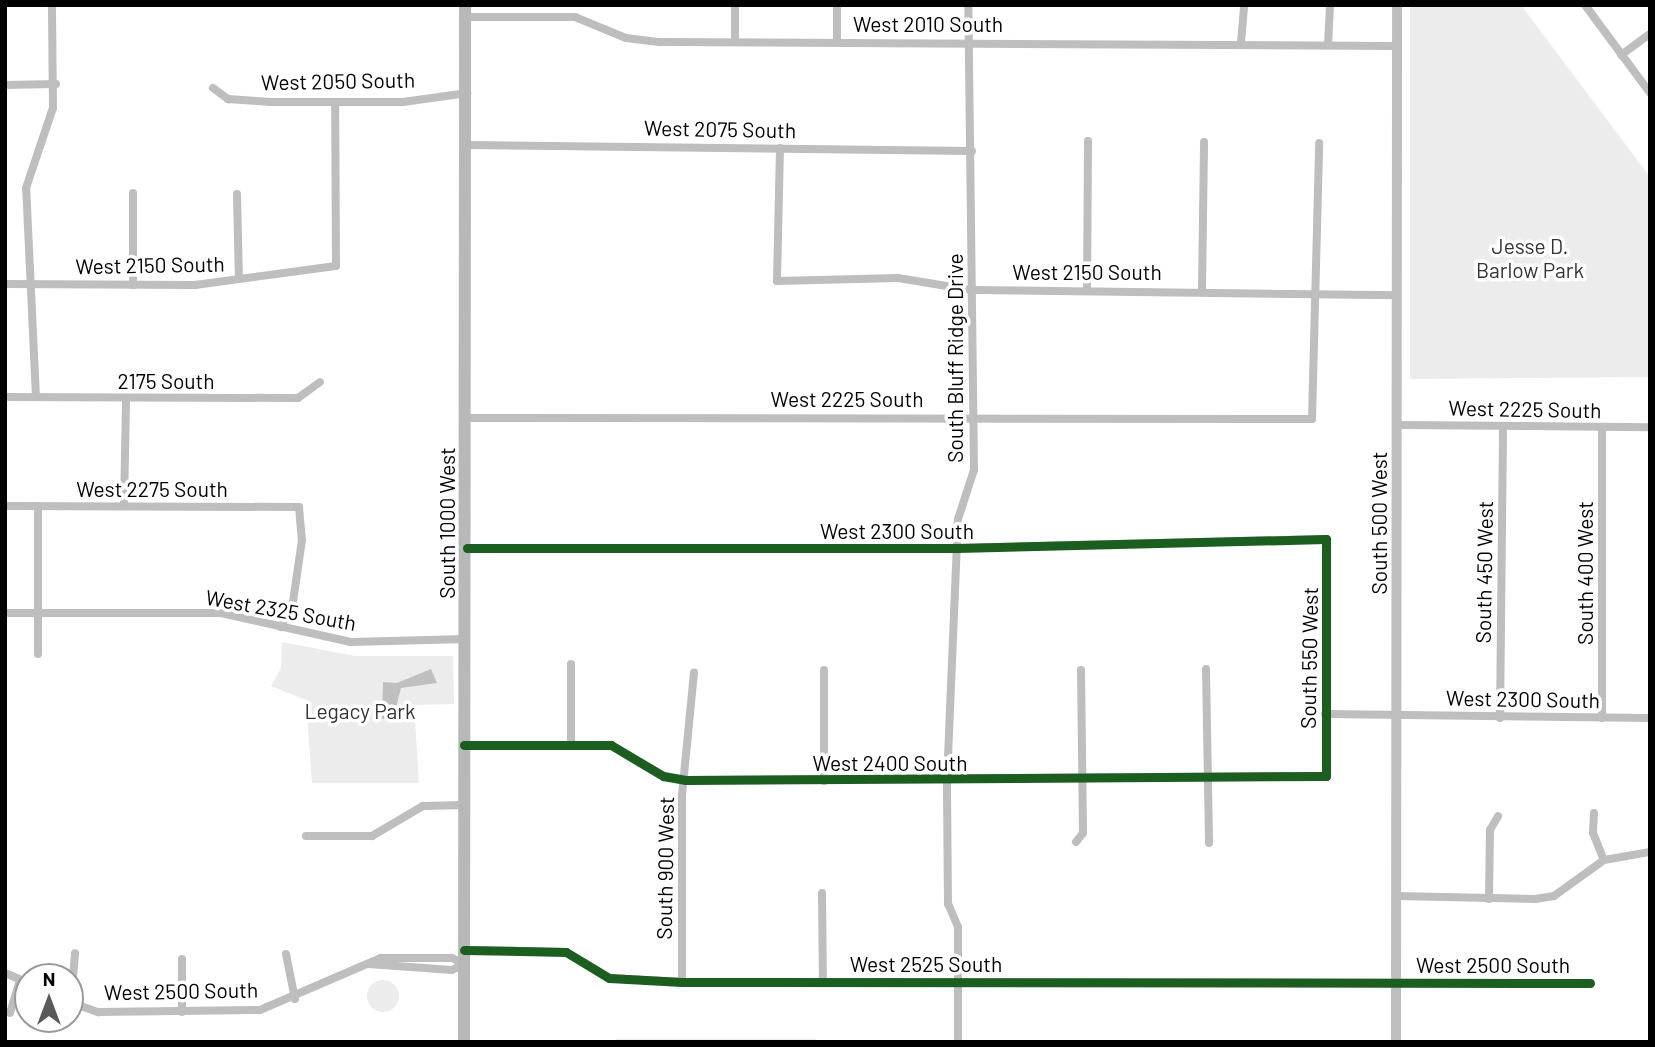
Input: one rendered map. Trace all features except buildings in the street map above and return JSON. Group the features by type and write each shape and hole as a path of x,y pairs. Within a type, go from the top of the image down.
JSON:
{"main road":[{"name":"South 1000 West","path":"464,1042 467,548 465,11"}],"street":[{"path":"36,397 26,284 26,188 56,84 52,5"},
{"path":"735,5 735,42"},
{"path":"837,5 837,41"},
{"name":"South Bluff Ridge Drive","path":"958,1042 958,927 948,904 947,780 959,508 974,470 971,42 968,5"},
{"path":"1241,43 1244,5"},
{"path":"1328,45 1330,5"},
{"name":"South 500 West","path":"1396,1042 1399,425 1397,5"},
{"path":"1585,5 1650,93"},
{"name":"West 2010 South","path":"465,11 575,17 638,41 1396,46"},
{"path":"1621,55 1650,34"},
{"path":"5,85 56,84"},
{"name":"West 2050 South","path":"213,88 228,99 335,102 467,93"},
{"name":"West 2150 South","path":"5,284 133,285 239,279 336,266 335,102"},
{"path":"1087,289 1088,141"},
{"path":"1202,289 1205,142"},
{"path":"1316,292 1319,143"},
{"name":"West 2075 South","path":"467,145 972,150"},
{"name":"West 2150 South","path":"779,148 778,281 898,278 971,289 1202,289 1397,295"},
{"path":"133,193 133,285"},
{"path":"237,194 239,279"},
{"name":"West 2225 South","path":"467,418 973,416 1312,419 1316,292"},
{"name":"2175 South","path":"5,397 298,398 320,382"},
{"path":"124,506 126,399"},
{"name":"West 2225 South","path":"1399,425 1650,427"},
{"name":"South 450 West","path":"1500,718 1503,427"},
{"name":"South 400 West","path":"1602,428 1602,718"},
{"name":"West 2275 South","path":"5,506 299,507 302,540 293,602 281,627"},
{"path":"38,506 38,654"},
{"name":"West 2300 South","path":"467,548 957,548 1326,539"},
{"name":"South 550 West","path":"1326,539 1326,776"},
{"name":"West 2325 South","path":"5,613 221,613 351,642 466,639"},
{"path":"571,664 571,744"},
{"path":"1206,669 1209,843"},
{"path":"824,670 824,781"},
{"path":"1076,842 1083,833 1080,779 1081,670"},
{"name":"South 900 West","path":"682,982 686,780 694,673"},
{"name":"West 2300 South","path":"1325,714 1650,718"},
{"name":"West 2400 South","path":"464,745 611,745 663,776 686,780 1326,776"},
{"path":"306,836 372,836 423,806 464,805"},
{"path":"1594,813 1593,833 1604,860"},
{"path":"1489,899 1490,830 1498,816"},
{"path":"1396,895 1489,899 1554,896 1604,860 1650,852"},
{"path":"822,893 823,982"},
{"name":"West 2525 South","path":"464,957 566,952 609,978 682,982 1395,981"},
{"path":"74,963 75,953"},
{"path":"286,954 295,999"},
{"name":"West 2500 South","path":"84,1007 98,1012 260,1010 295,999 381,958 464,957"},
{"path":"182,959 182,1012"},
{"name":"West 2500 South","path":"1395,981 1590,983"},
{"path":"10,1013 14,1004"}],"green space":[{"name":"Jesse D. Barlow Park","path":"1410,5 1521,5 1650,177 1650,377 1410,379"},
{"name":"Legacy Park","path":"282,642 355,656 453,656 454,704 414,705 419,783 312,783 306,700 271,686 281,668"},
{"path":"383,980 394,985 399,996 394,1007 383,1012 372,1007 367,996 372,985"},
{"path":"616,1039 816,1039 816,1042 616,1042"}],"shaded area":[{"path":"431,669 437,683 401,688 393,719 382,719 383,682 397,683"}],"cycle path":[{"path":"464,745 611,745 663,776 686,780 1326,776 1326,539 957,548 467,548"},
{"path":"464,950 566,952 609,978 682,982 1590,983"}]}
